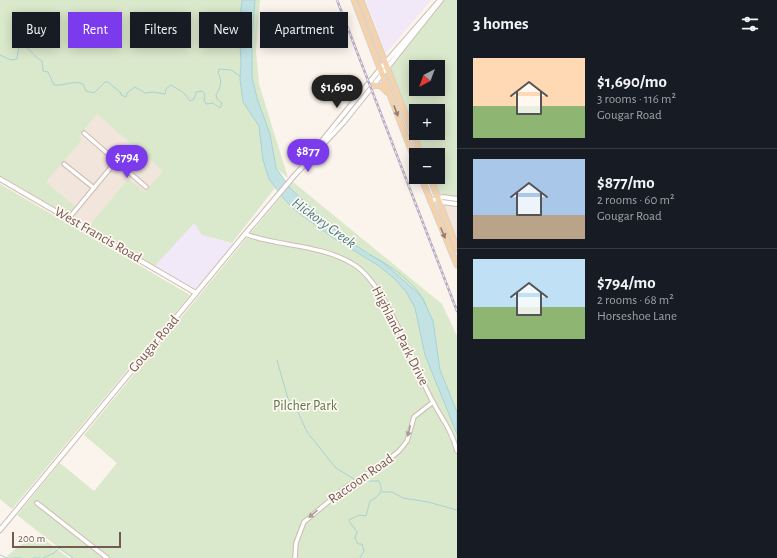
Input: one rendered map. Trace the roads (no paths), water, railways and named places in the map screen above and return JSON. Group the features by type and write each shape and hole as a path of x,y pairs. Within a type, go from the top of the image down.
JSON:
{"main road":[{"path":"354,0 410,148"},
{"path":"361,0 419,148"},
{"path":"372,85 381,86 390,94"},
{"path":"424,184 457,265"},
{"path":"433,184 457,249"}],"street":[{"name":"Gougar Road","path":"0,530 245,234 294,176 316,154 339,127 386,65 441,0"},
{"name":"Gougar Road","path":"309,160 313,152 381,72"},
{"path":"84,133 117,160 146,187"},
{"path":"69,218 117,160"},
{"path":"64,164 94,188"},
{"name":"West Francis Road","path":"0,179 196,293"},
{"path":"430,201 442,197 457,199"},
{"path":"438,199 442,202 457,204"},
{"name":"Highland Park Drive","path":"245,234 255,238 317,250 338,256 354,264 364,272 373,283 388,309 433,402 452,433 457,451"},
{"name":"Raccoon Road","path":"295,558 296,543 304,522 345,488 383,464 399,451 407,442 414,417 433,402"},
{"path":"38,503 107,558"}],"water":[{"path":"242,0 255,0 252,38 252,12 241,12"},
{"path":"240,48 252,48 252,77 257,98 270,134 276,168 290,188 332,227 355,245 385,264 422,297 433,321 440,370 457,412 457,434 425,355 415,308 407,293 395,279 379,266 332,237 296,211 284,199 269,179 263,160 259,126 243,102 240,79"}],"waterway":[{"path":"0,55 11,60 17,59 19,46 23,44 42,61 43,71 48,72 54,85 79,83 83,84 86,91 94,93 105,82 108,82 121,93 121,95 126,97 127,93 135,87 145,93 153,92 165,94 166,89 171,85 184,93 190,101 194,99 196,92 202,91 205,94 204,100 206,104 213,103 220,108 222,103 217,99 216,95 220,84 220,76 218,73 219,69 231,70 240,76"},
{"name":"Hickory Creek","path":"370,255 402,275 416,289 425,303"},
{"path":"277,360 288,399 297,410 307,432 336,468 354,479"},
{"path":"349,520 359,515 366,516 370,501 379,495 381,490 379,481 359,481"},
{"path":"382,492 392,492 403,498 428,502 457,510"},
{"path":"349,521 357,532 355,538 358,544 362,544 364,551 360,558"},
{"path":"43,558 54,553 59,548 73,558"},
{"path":"0,555 7,558"},
{"path":"14,558 21,558"},
{"path":"33,558 40,558"}],"railway":[{"path":"337,0 457,311"}],"park label":[{"name":"Pilcher Park","path":"305,406"}]}
